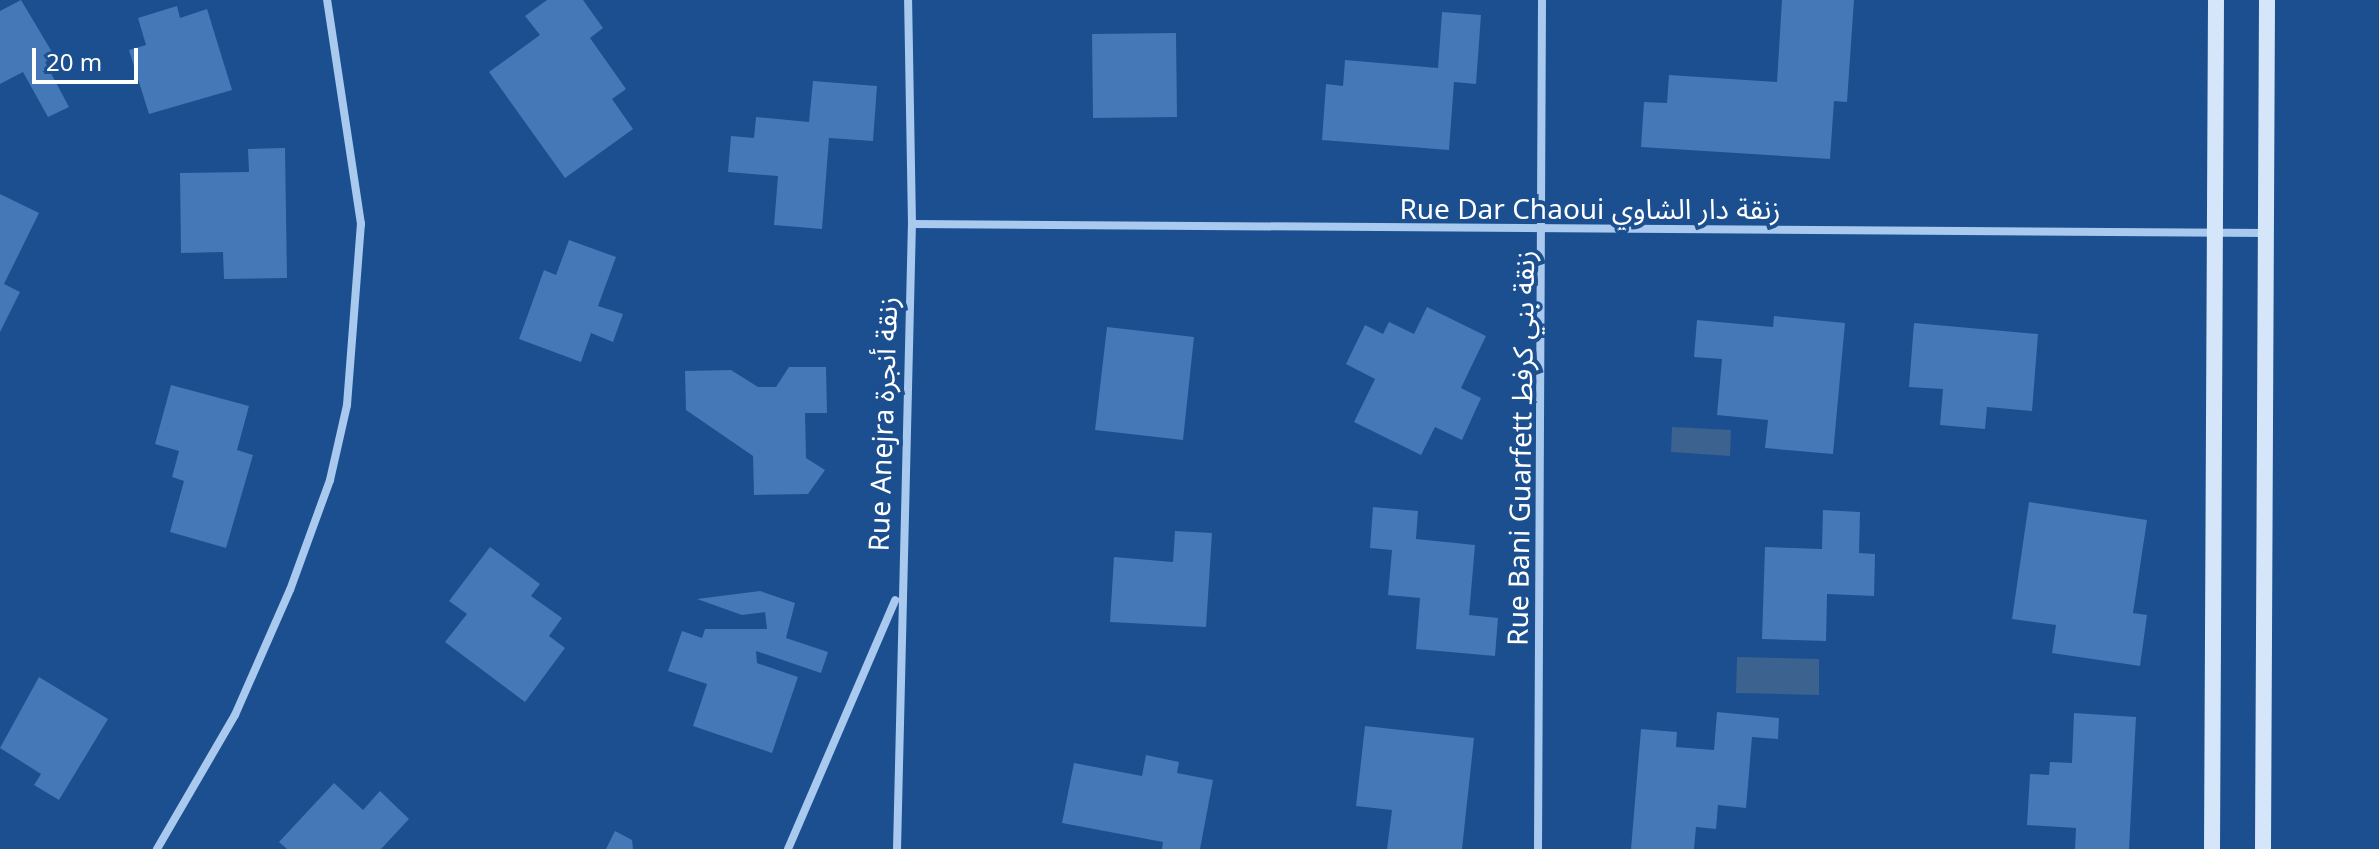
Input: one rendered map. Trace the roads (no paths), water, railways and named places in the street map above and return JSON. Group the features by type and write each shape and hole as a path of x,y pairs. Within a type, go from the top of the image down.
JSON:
{"street":[{"path":"157,849 235,715 290,590 330,480 347,405 361,224 327,0"},
{"name":"Rue Anejra زنقة أنجرة","path":"897,849 898,593 912,224 908,0"},
{"name":"Rue Bani Guarfett زنقة بني كرفط","path":"1538,849 1544,230 1542,0"},
{"path":"2212,849 2216,0"},
{"path":"2263,849 2267,0"},
{"name":"Rue Dar Chaoui زنقة دار الشاوي","path":"912,224 2268,233"},
{"path":"788,849 898,593"}],"water":[{"path":"1672,427 1731,430 1730,456 1671,452"},
{"path":"1737,657 1819,659 1819,695 1736,693"}]}
